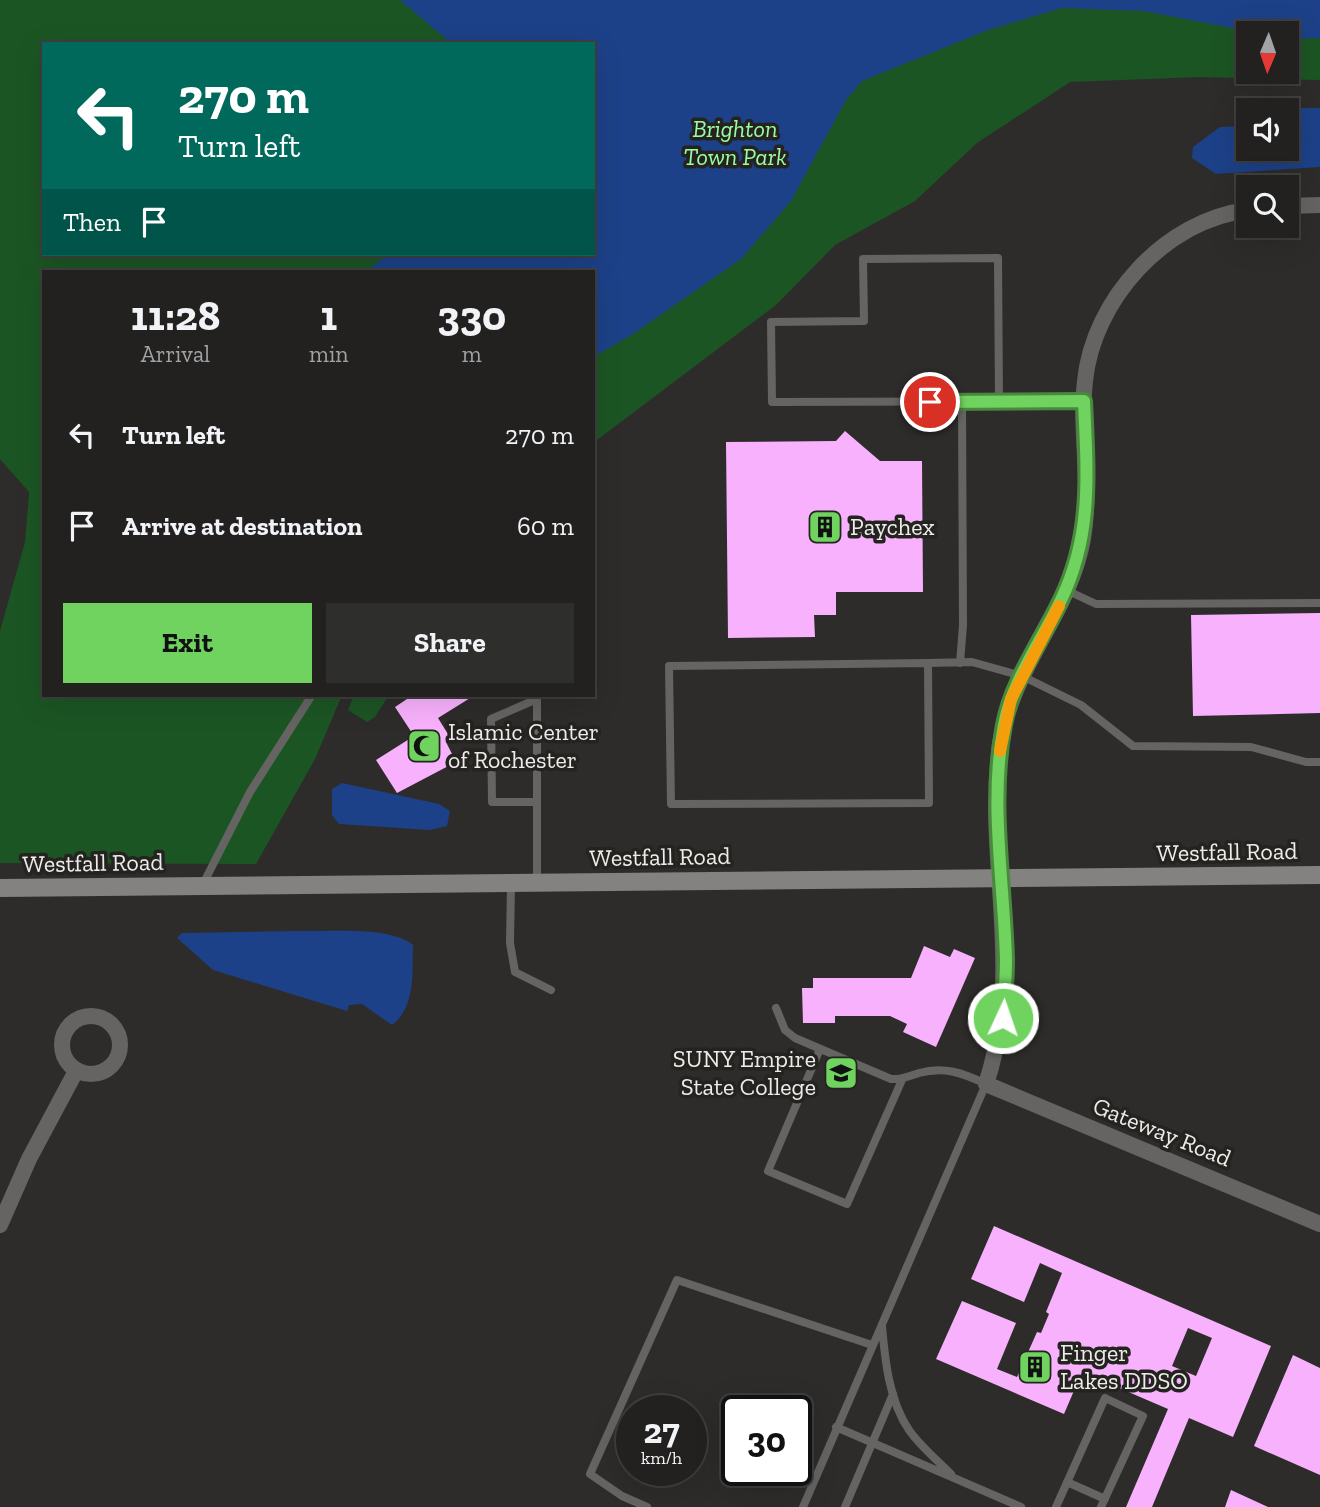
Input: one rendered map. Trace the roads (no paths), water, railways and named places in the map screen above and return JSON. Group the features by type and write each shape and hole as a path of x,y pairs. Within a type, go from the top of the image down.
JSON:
{"street":[{"path":"1299,206 1320,205"},
{"path":"986,1084 1003,1018 1006,962 998,804 1000,745 1011,699 1066,590 1078,559 1087,516 1084,401 1090,353 1109,308 1139,268 1183,234 1210,219 1236,213"},
{"name":"Westfall Road","path":"0,888 1320,875"},
{"path":"0,1225 29,1159 76,1070"},
{"name":"Gateway Road","path":"986,1084 1320,1224"}],"lane":[{"path":"999,401 998,258 863,259 864,321 771,322 772,402 1084,401"},
{"path":"960,663 963,625 962,401"},
{"path":"1066,590 1096,604 1320,603"},
{"path":"928,663 929,803 671,804 669,666 928,663 960,663 994,666 1022,676 1081,705 1133,746 1251,747 1306,762 1320,762"},
{"path":"202,886 250,792 311,697"},
{"path":"537,802 492,802 491,719 537,697 537,802 537,883"},
{"path":"511,884 510,943 515,972 551,990"},
{"path":"776,1007 785,1030 820,1049 891,1079 902,1080 936,1069 964,1074 986,1084 803,1507"},
{"path":"820,1049 768,1171 847,1204 902,1080"},
{"path":"646,1507 622,1496 590,1474 677,1280 872,1345"},
{"path":"882,1323 884,1356 893,1394 909,1430 956,1479"},
{"path":"845,1507 893,1394"},
{"path":"1056,1507 1067,1482 1105,1398 1143,1416 1103,1503 1067,1482"},
{"path":"836,1427 1021,1507"}],"water":[{"path":"400,0 1320,0 1320,38 1299,39 1299,21 1236,21 1236,29 1144,11 1062,8 988,30 862,81 846,100 791,201 741,259 633,334 595,356 595,270 367,270 386,256 595,256 595,42 450,42"},
{"path":"1299,108 1320,108 1320,167 1216,174 1192,158 1193,147 1220,127 1236,126 1236,161 1299,161"},
{"path":"342,783 439,804 450,811 447,826 430,830 339,824 332,815 332,789"},
{"path":"375,932 403,939 413,945 409,999 400,1017 392,1025 362,1004 349,1005 347,1011 213,970 177,938 182,933"}],"place":[{"name":"Paychex","path":"825,527"},
{"name":"Islamic Center of Rochester","path":"424,746"},
{"name":"SUNY Empire State College","path":"841,1073"},
{"name":"Finger Lakes DDSO","path":"1035,1367"}],"park label":[{"name":"Brighton Town Park","path":"735,143"}]}
